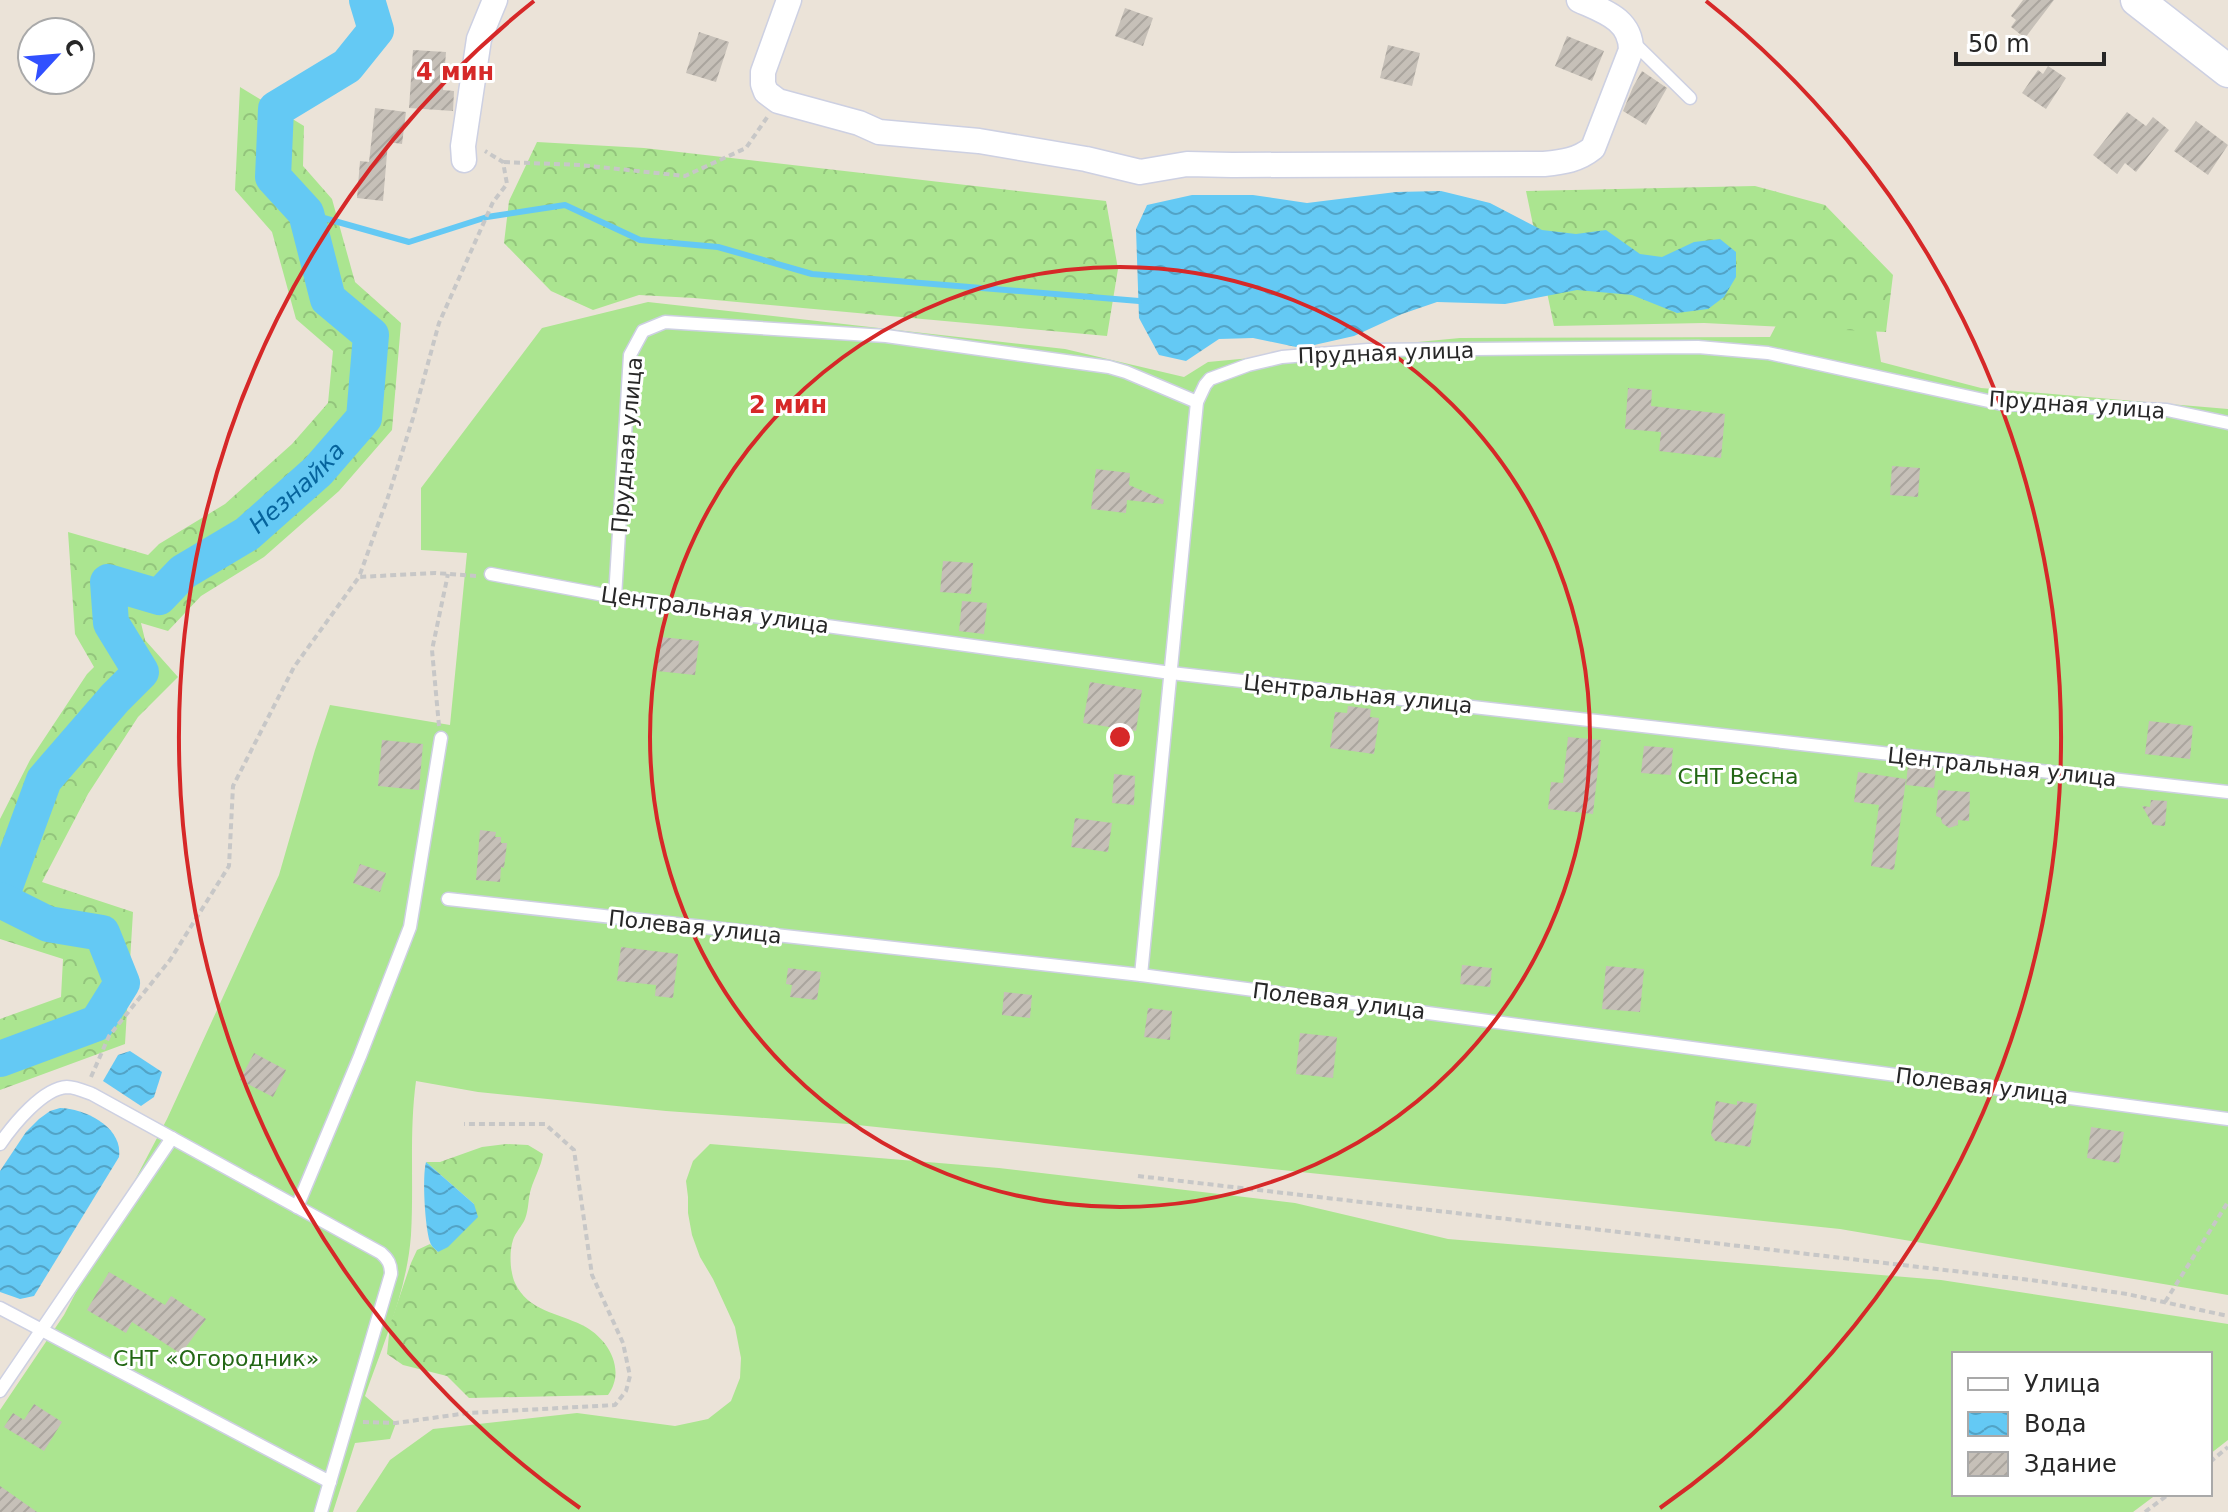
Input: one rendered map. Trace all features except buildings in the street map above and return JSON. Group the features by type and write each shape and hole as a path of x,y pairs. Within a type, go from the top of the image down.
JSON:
{"main road":[{"path":"2137,0 2228,71"}],"street":[{"path":"464,153 479,39 495,0"},
{"path":"789,0 763,72 766,92 778,101 859,123 879,132 979,141 1096,161 1140,172 1210,163 1567,162 1593,148 1629,59 1631,39 1615,11 1579,0"}],"lane":[{"path":"1631,39 1690,98"},
{"name":"Прудная улица","path":"615,597 630,355 643,331 665,322 886,336 1109,367 1197,402 1210,379 1282,357 1368,350 1698,347 1768,353 2002,404 2167,410 2228,423"},
{"path":"1141,975 1197,402"},
{"name":"Центральная улица","path":"491,574 615,597 1171,673 2228,792"},
{"path":"297,1207 410,927 441,738"},
{"name":"Полевая улица","path":"448,899 1141,975 2228,1119"},
{"path":"0,1144 29,1110 54,1090 65,1087 85,1091 381,1253 391,1264 391,1274 321,1512"},
{"path":"0,1391 172,1138"},
{"path":"0,1308 330,1482"}],"path":[{"path":"464,153 484,150 503,162 580,165 685,176 746,148 778,101"},
{"path":"85,1091 109,1036 170,960 229,866 233,786 294,667 359,577 397,471 439,323 493,202 507,184 503,162"},
{"path":"359,577 448,574 477,577 491,574"},
{"path":"441,738 432,650 448,574"},
{"path":"349,1422 396,1423 468,1413 615,1405 626,1391 630,1376 623,1343 592,1275 574,1150 545,1124 464,1124"},
{"path":"1138,1176 2031,1280 2165,1302 2228,1316"},
{"path":"2165,1302 2228,1202"},
{"path":"2212,1460 2228,1447"},
{"path":"2145,1512 2166,1496"}],"green space":[{"path":"240,87 304,126 303,166 332,199 355,282 401,323 392,430 339,491 264,557 201,596 168,631 141,623 145,640 178,677 138,717 88,794 42,882 133,912 125,1044 0,1090 0,1019 61,997 63,959 0,939 0,819 30,760 94,667 75,634 68,532 148,555 159,544 225,504 292,444 328,403 333,351 296,319 272,232 235,190"},
{"path":"537,142 644,148 1106,201 1118,269 1107,336 639,295 593,310 551,291 504,243 509,201"},
{"path":"1755,186 1825,205 1893,275 1886,332 1704,323 1554,326 1526,191"},
{"name":"СНТ Весна","path":"1824,233 1862,242 1881,362 1981,388 2228,409 2228,1295 1840,1229 848,1124 666,1111 478,1092 416,1081 409,1256 393,1317 365,1396 396,1423 390,1439 355,1443 333,1512 0,1512 0,1410 64,1315 167,1119 279,875 330,705 450,725 467,553 421,550 421,488 542,328 648,302 1065,349 1184,377 1208,362 1460,338 1770,337"},
{"path":"710,1144 999,1168 1295,1203 1448,1239 1941,1280 2228,1324 2228,1440 2212,1452 2212,1352 1952,1352 1952,1496 2154,1496 2133,1512 356,1512 390,1460 433,1429 577,1413 675,1426 708,1419 731,1401 740,1378 741,1358 735,1327 692,1235 686,1181 693,1161"},
{"path":"528,1145 543,1154 525,1219 512,1245 511,1268 515,1283 528,1300 582,1325 599,1337 615,1365 613,1385 608,1395 469,1398 447,1376 403,1365 387,1354 390,1325 417,1250 430,1244 438,1252 474,1204 426,1162 440,1162 482,1147"}],"water":[{"path":"1441,191 1490,203 1542,230 1576,234 1606,230 1640,254 1662,257 1694,242 1720,239 1736,252 1736,277 1724,297 1708,309 1677,313 1632,295 1577,290 1505,304 1437,302 1354,336 1301,348 1253,338 1219,339 1186,361 1159,355 1139,318 1136,229 1147,205 1192,195 1253,195 1307,203 1396,192"},
{"path":"130,1051 162,1072 154,1097 141,1106 103,1081 118,1055"},
{"path":"60,1108 81,1112 101,1122 115,1137 119,1157 34,1296 20,1299 0,1292 0,1171 26,1132 50,1111"},
{"path":"426,1162 474,1204 478,1217 448,1247 438,1252 431,1243 427,1226 424,1190"}],"waterway":[{"name":"Незнайка","path":"0,900 44,780 141,672 111,623 108,582 159,597 183,572 247,534 318,471 364,418 371,335 328,299 306,213 273,177 276,109 347,66 376,30 367,0"},
{"path":"306,213 409,242 487,217 565,205 640,240 718,247 812,274 1139,301"},
{"name":"Незнайка","path":"0,900 48,924 102,933 122,983 97,1023 0,1059"}],"park label":[{"name":"СНТ «Огородник»","path":"216,1358"}]}
